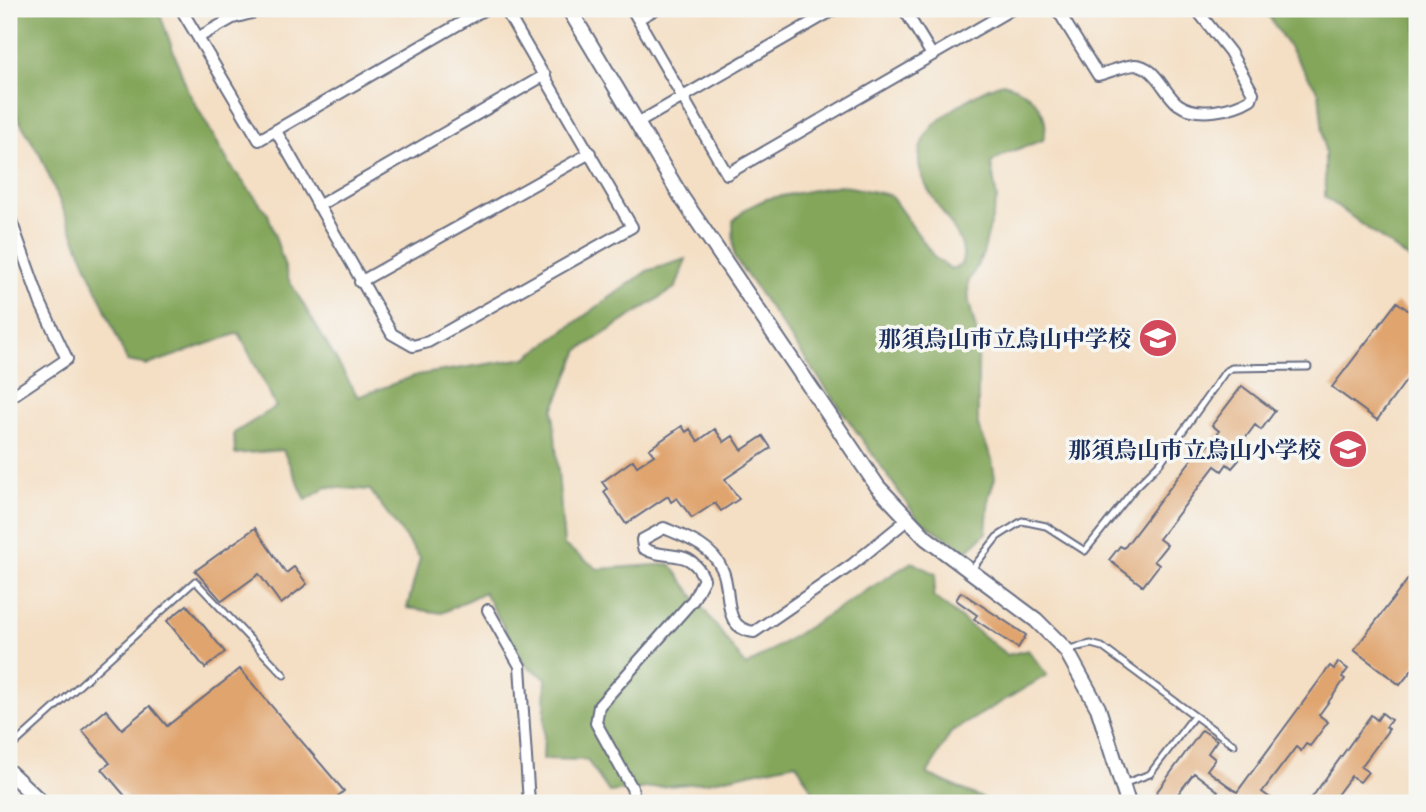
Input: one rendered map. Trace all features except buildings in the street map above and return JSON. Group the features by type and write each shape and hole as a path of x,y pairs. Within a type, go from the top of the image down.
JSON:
{"street":[{"path":"181,9 259,140 484,9"},
{"path":"199,37 233,18 266,9"},
{"path":"276,131 391,334 413,346 428,342 632,227 505,9"},
{"path":"569,9 682,198 860,461 907,520 970,572 1036,620 1066,650 1098,708 1128,803"},
{"path":"656,9 635,14 727,174 1012,9"},
{"path":"636,124 835,9"},
{"path":"904,9 932,55"},
{"path":"1057,9 1098,75 1136,65 1150,71 1179,105 1201,111 1236,108 1251,99 1253,93 1230,52 1196,9"},
{"path":"318,206 545,75"},
{"path":"360,282 590,153"},
{"path":"9,215 41,304 67,359 9,398"},
{"path":"636,803 632,788 596,723 599,706 693,600 704,579 699,568 690,560 680,555 649,552 643,548 642,540 664,528 707,550 723,570 730,613 735,624 744,631 754,632 853,564 907,520"},
{"path":"488,610 520,666 529,803"},
{"path":"9,772 42,803"}],"lane":[{"path":"970,572 997,537 1022,521 1046,526 1085,551 1135,488 1160,463 1225,372 1232,368 1308,367"},
{"path":"9,749 195,581 284,675"},
{"path":"1066,650 1091,644 1102,647 1234,745"},
{"path":"1122,784 1150,774 1194,716"}],"green space":[{"path":"9,9 158,9 188,91 230,165 268,214 289,280 358,397 417,375 526,358 647,271 686,259 676,287 579,350 553,410 564,545 598,569 670,564 746,666 912,562 936,574 933,596 1007,655 1028,650 1047,675 951,732 927,774 993,803 814,803 812,790 796,763 708,782 609,792 587,760 543,759 546,678 525,665 484,592 442,613 407,608 420,558 370,490 327,487 306,500 283,450 235,454 234,433 276,407 239,333 148,365 127,361 41,157 9,103"},
{"path":"1264,9 1417,9 1417,265 1325,197 1325,153 1319,93"},
{"path":"1003,83 1030,97 1042,112 1045,130 1043,140 1007,153 991,163 997,199 983,254 968,283 969,302 978,338 978,426 992,459 995,478 989,496 986,533 967,551 918,519 734,257 733,221 747,208 766,199 840,185 890,195 935,258 951,269 960,266 963,251 922,176 919,155 927,133 951,111 982,91"}],"place":[{"name":"那須烏山市立烏山中学校","path":"1158,338"},
{"name":"那須烏山市立烏山小学校","path":"1348,449"}]}
